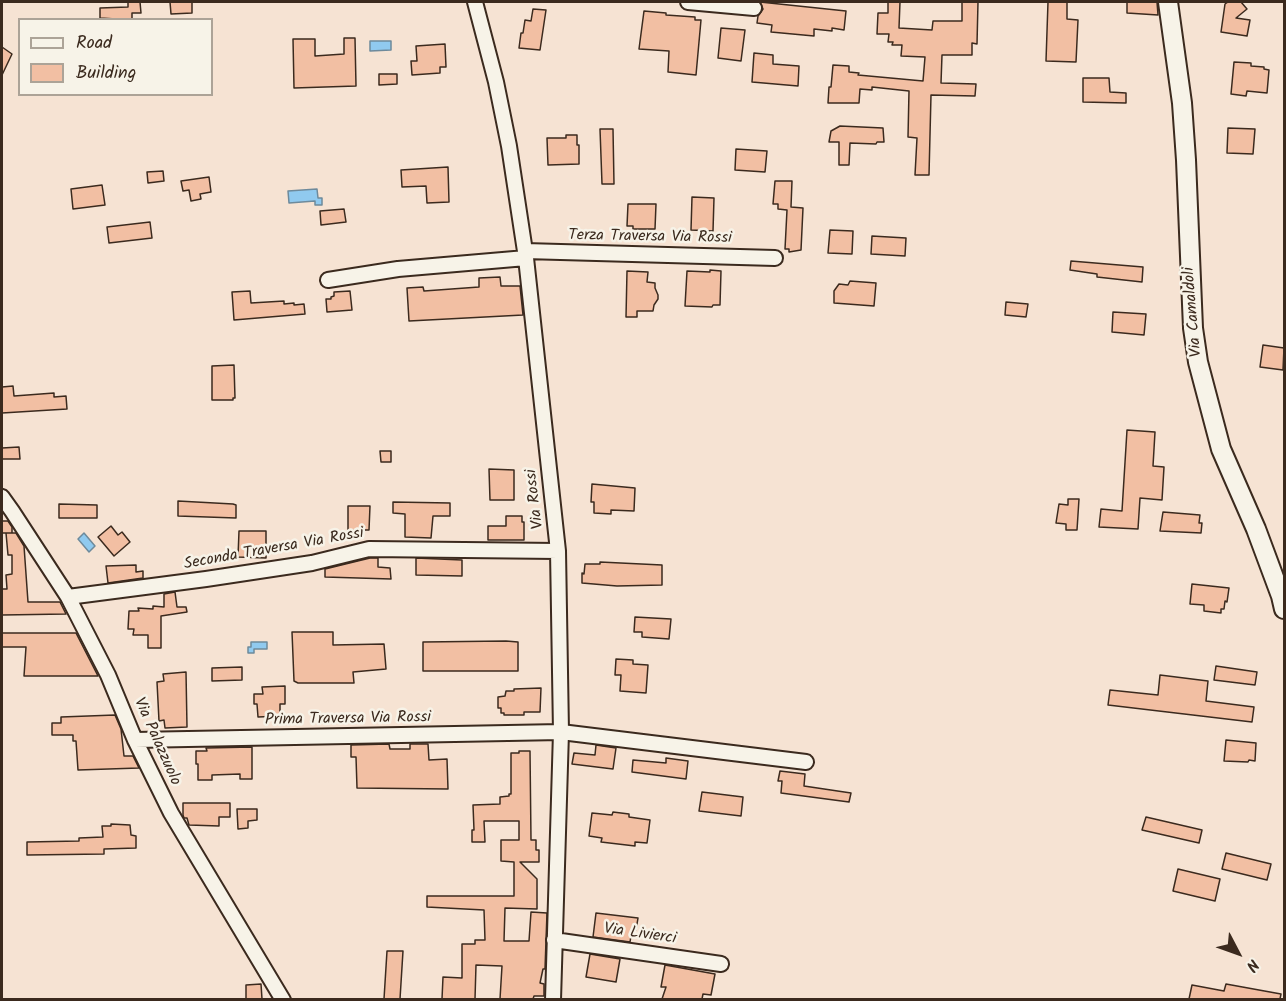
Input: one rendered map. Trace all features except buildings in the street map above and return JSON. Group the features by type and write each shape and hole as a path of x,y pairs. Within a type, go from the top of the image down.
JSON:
{"street":[{"name":"Via Rossi","path":"475,2 496,82 509,146 525,255 558,551 561,732 553,999"},
{"path":"688,2 754,8"},
{"name":"Via Camaldoli","path":"1168,2 1182,103 1192,328 1198,362 1221,449 1256,529 1284,609"},
{"name":"Terza Traversa Via Rossi","path":"328,280 398,269 525,255 775,258"},
{"name":"Via Palazzuolo","path":"2,497 68,597 108,675 135,740 171,813 283,999"},
{"name":"Seconda Traversa Via Rossi","path":"68,597 312,563 369,549 558,551"},
{"name":"Prima Traversa Via Rossi","path":"135,740 561,732 806,762"},
{"name":"Via Livierci","path":"554,940 721,963"}],"water":[{"path":"370,41 391,41 391,50 370,51"},
{"path":"317,189 318,198 322,198 322,205 315,205 315,201 289,203 288,191"},
{"path":"84,533 95,546 89,552 78,539"},
{"path":"251,642 267,642 267,649 254,649 254,653 248,653"}]}
